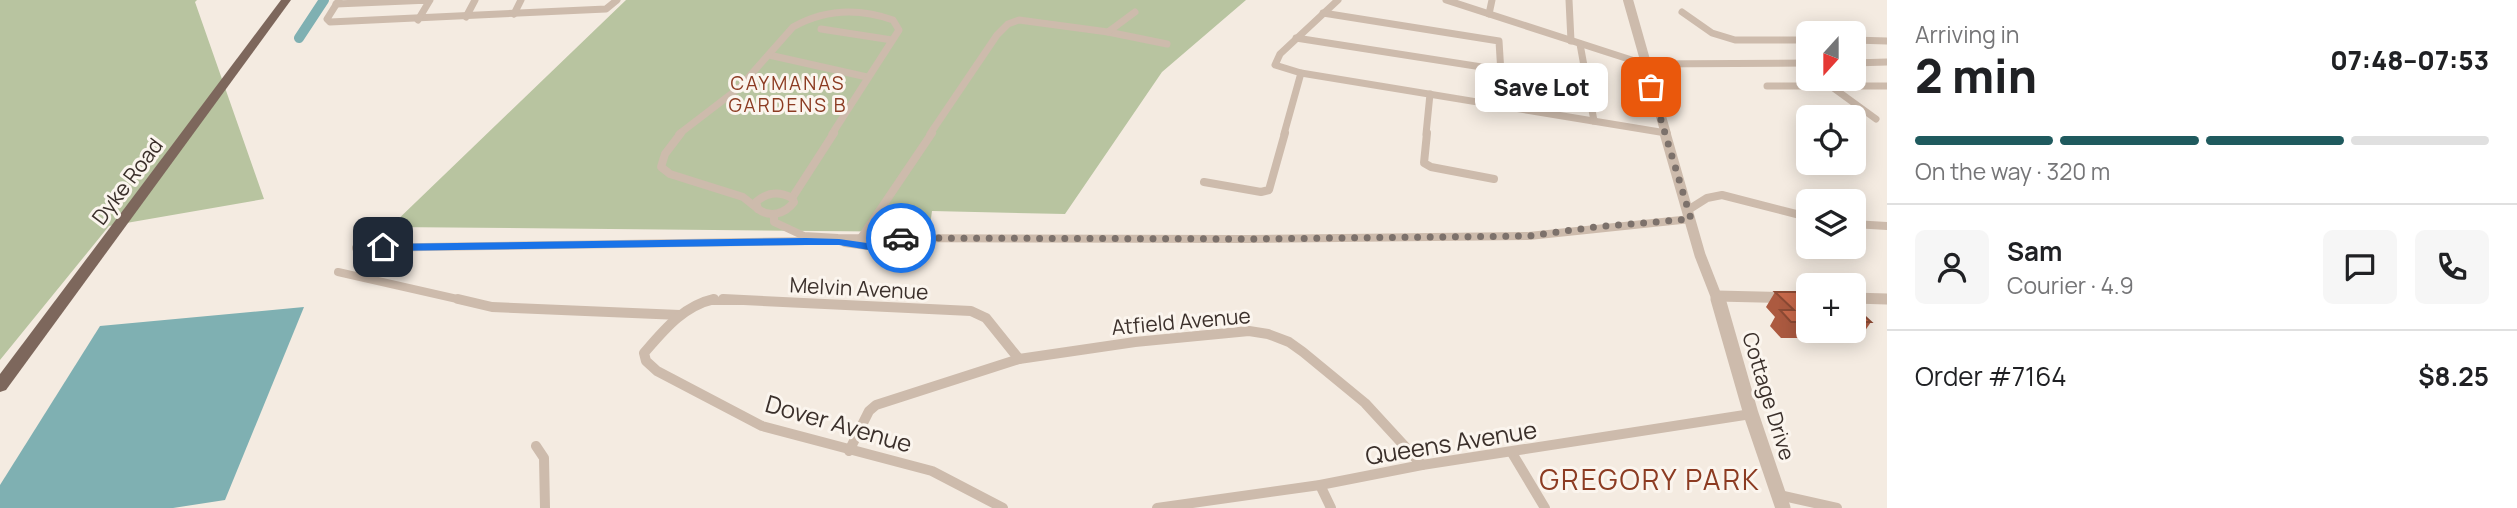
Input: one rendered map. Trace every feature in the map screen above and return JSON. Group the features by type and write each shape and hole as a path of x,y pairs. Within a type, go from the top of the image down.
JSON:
{"main road":[{"name":"Dyke Road","path":"0,386 286,0"}],"street":[{"path":"418,20 430,0"},
{"path":"430,0 337,2 327,19 330,22 418,20 606,9 617,0"},
{"path":"466,17 475,0"},
{"path":"514,14 521,0"},
{"path":"1338,0 1280,54 1275,65 1301,72 1666,132"},
{"path":"1446,0 1644,64 1796,63"},
{"path":"1489,14 1492,0"},
{"path":"1569,0 1571,41"},
{"path":"1628,0 1700,254 1717,296 1796,298"},
{"path":"833,12 864,13 893,20 899,30 792,198 794,202 788,210 774,214 758,210 743,197 670,174 661,167 662,157 670,144 739,89 769,55 801,22 833,12"},
{"path":"1108,33 1135,12"},
{"path":"1682,12 1712,33 1735,40 1796,40"},
{"path":"1323,13 1499,41 1503,106"},
{"path":"861,238 997,35 1008,24 1019,20 1167,44"},
{"path":"821,29 892,40"},
{"path":"1296,38 1501,70"},
{"path":"1866,40 1887,41"},
{"path":"1580,44 1594,121"},
{"path":"769,55 867,77"},
{"path":"1866,63 1887,62"},
{"path":"1204,182 1261,192 1269,190 1301,72"},
{"path":"1767,86 1796,86"},
{"path":"1866,86 1887,86"},
{"path":"1837,91 1876,119"},
{"path":"1430,94 1424,163 1431,167 1494,179"},
{"path":"758,210 756,202 766,195 780,193 792,198"},
{"path":"774,214 774,222 785,232 800,235 861,238 1256,239 1529,236 1690,214 1707,198 1722,195 1796,214"},
{"path":"1866,225 1887,226"},
{"path":"356,248 806,241 875,247 897,238"},
{"path":"338,272 492,307 680,314"},
{"name":"Cottage Drive","path":"1717,296 1751,414 1781,501"},
{"name":"Melvin Avenue","path":"680,314 703,300 716,299 971,310 986,318 1019,359"},
{"path":"1866,299 1887,299"},
{"name":"Dover Avenue","path":"680,314 644,353 646,360 657,371 762,426 932,471 1003,508"},
{"name":"Atfield Avenue","path":"849,451 869,411 876,405 1019,359 1135,342 1249,331 1268,334 1289,342 1303,352 1365,403 1422,465"},
{"name":"Queens Avenue","path":"1157,508 1320,485 1422,465 1751,414"},
{"path":"536,446 544,458 545,508"},
{"path":"1512,453 1545,508"},
{"path":"1320,485 1331,508"},
{"path":"1781,501 1837,508"}],"green space":[{"path":"0,0 197,0 195,2 264,199 109,226 0,360"},
{"path":"626,0 1246,0 1162,72 1065,214 932,211 929,232 390,227"}],"water":[{"path":"304,307 225,500 173,508 0,508 0,485 100,326"}],"building":[{"path":"1775,292 1796,292 1796,322 1791,322 1780,310 1794,310"}],"waterway":[{"path":"299,38 324,0"}],"way so far":[{"path":"901,238 1247,239 1529,236 1691,219 1651,87"}],"place":[{"name":"Save Lot","path":"1651,87"}],"district":[{"name":"CAYMANAS GARDENS B","path":"788,94"},
{"name":"GREGORY PARK","path":"1650,479"}],"route":[{"path":"383,247 806,241 875,247 901,238"}]}
